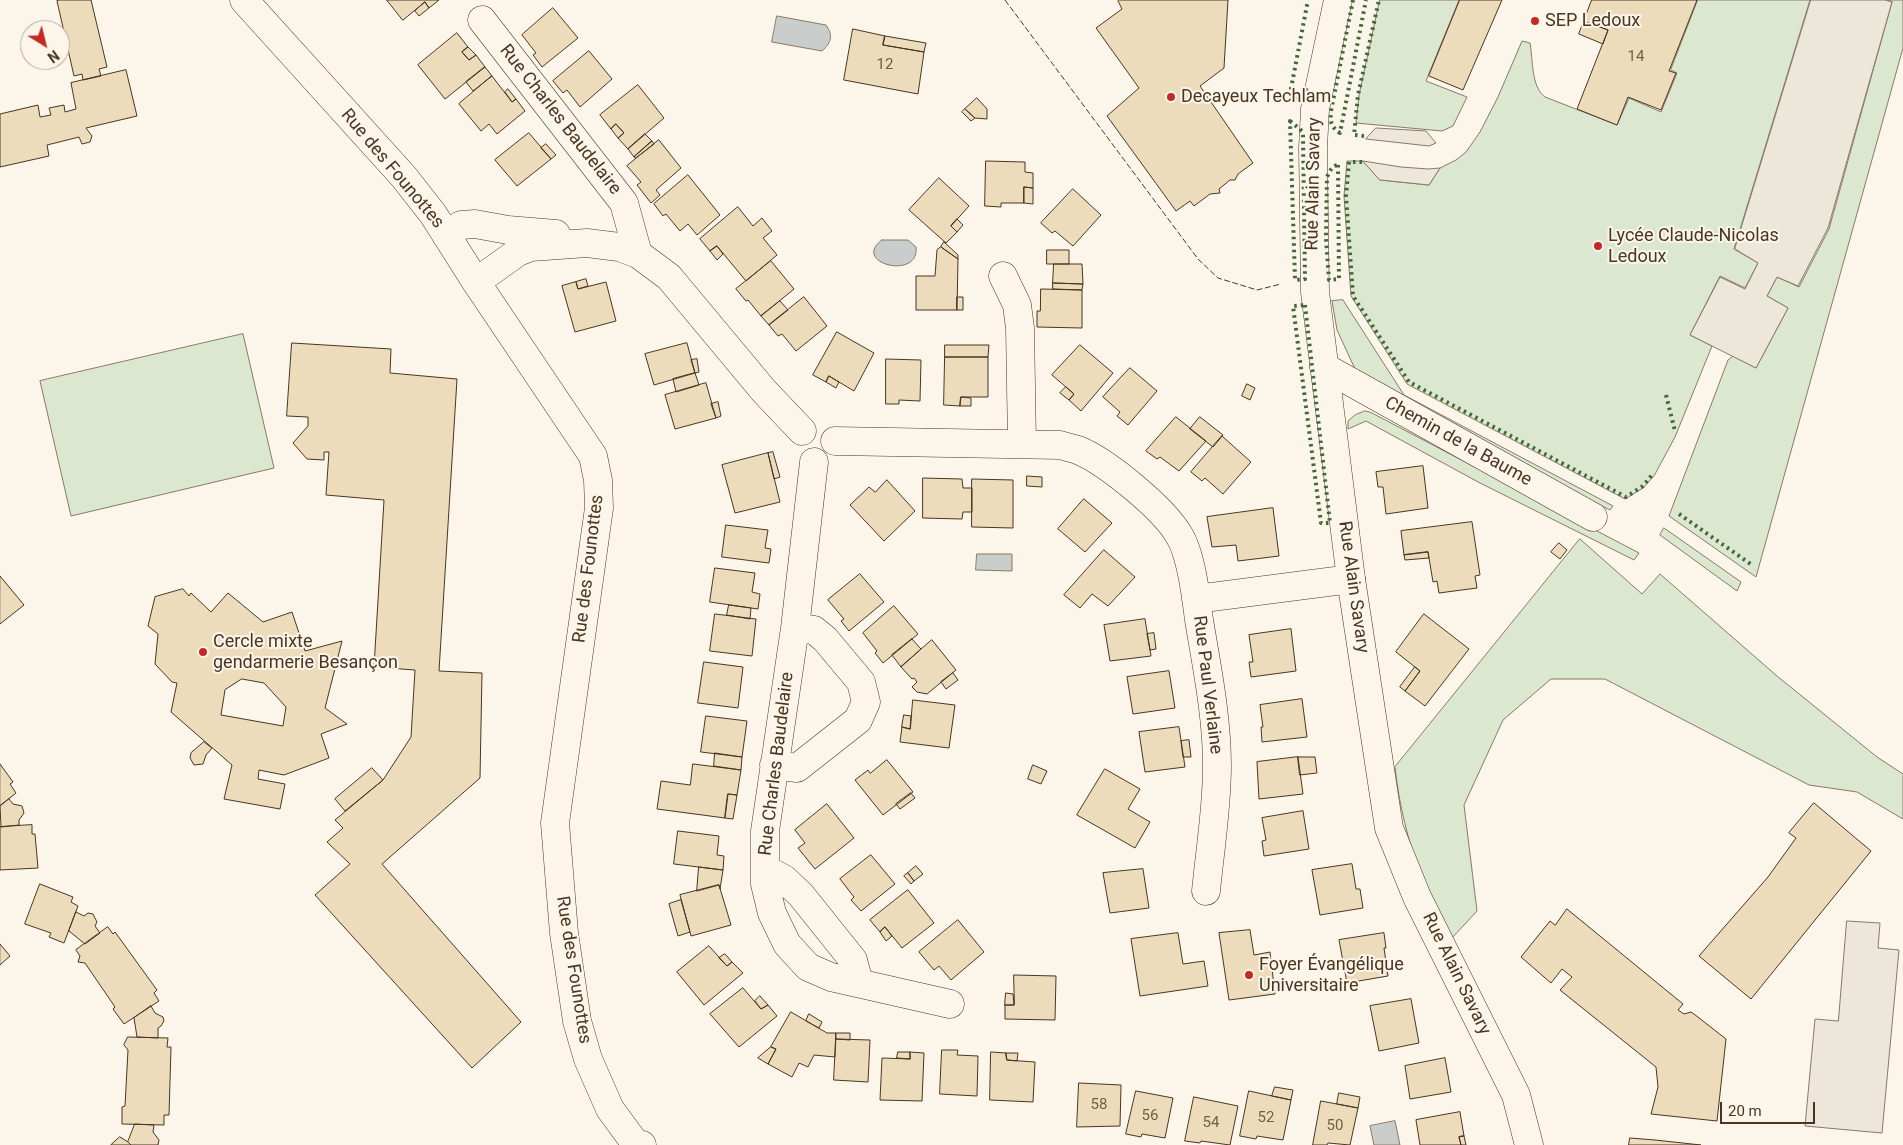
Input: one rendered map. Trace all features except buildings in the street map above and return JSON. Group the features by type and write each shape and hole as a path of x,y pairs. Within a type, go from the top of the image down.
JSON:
{"street":[{"name":"Rue des Founottes","path":"244,0 404,177 433,214 476,282 593,456 598,480 599,508 555,823 564,933 577,1021 588,1059 610,1109 637,1144"},
{"name":"Rue Alain Savary","path":"1338,0 1315,109 1313,148 1315,292 1351,579 1389,828 1417,897 1516,1095 1529,1145"},
{"name":"Rue Charles Baudelaire","path":"482,20 624,203 638,254"},
{"path":"446,235 461,225 475,224 508,230 555,234 587,243 619,247 638,254 669,277 764,391 802,431"},
{"path":"476,282 518,252 531,247 587,243"},
{"path":"1003,276 1017,305 1020,328 1022,444"},
{"name":"Chemin de la Baume","path":"1324,367 1593,517"},
{"path":"822,425 832,432 835,441 834,450 826,459 814,462 803,457 799,452 798,439 802,431 810,426 822,425"},
{"name":"Rue Paul Verlaine","path":"835,441 1060,445 1078,450 1095,459 1142,493 1180,535 1196,599 1216,728 1216,802 1206,891"},
{"name":"Rue Charles Baudelaire","path":"814,462 795,628 765,831 765,884 772,913 787,944 808,967 831,976 950,1004"},
{"name":"Rue Paul Verlaine","path":"1196,599 1351,579"},
{"path":"774,765 797,768 858,720 866,702 861,682 826,639 814,630 795,628"},
{"path":"765,869 784,879 806,902 853,960 859,983"}],"green space":[{"path":"1380,0 1459,0 1426,81 1467,97 1453,126 1442,131 1356,123 1359,95"},
{"path":"1698,0 1810,0 1734,249 1758,263 1745,288 1720,276 1690,335 1712,346 1675,437 1654,476 1643,488 1625,499 1407,384 1351,296 1344,196 1347,161 1363,161 1380,180 1429,185 1440,168 1456,160 1466,152 1480,132 1498,97 1522,41 1530,43 1535,80 1537,87 1545,97 1617,125 1629,98 1661,112 1677,73 1671,70"},
{"path":"1887,0 1903,0 1903,48 1756,577 1669,516 1728,360 1733,356 1756,368 1788,308 1767,296 1777,277 1799,287 1829,229 1892,2"},
{"path":"1343,300 1404,395 1613,506 1610,510 1402,403 1355,369 1337,330 1332,301"},
{"path":"243,334 274,468 71,516 40,381"},
{"path":"1365,411 1639,553 1634,560 1480,483 1366,421 1348,429 1348,421 1355,415"},
{"path":"1664,528 1741,582 1737,591 1660,535"},
{"path":"1580,539 1642,594 1660,574 1777,676 1877,757 1903,774 1903,819 1857,792 1809,785 1605,679 1551,679 1503,720 1464,805 1477,911 1451,939 1416,863 1402,809 1395,767"}],"shaded area":[{"path":"1811,0 1885,0 1892,2 1828,228 1798,286 1777,277 1767,296 1788,308 1756,368 1690,335 1720,277 1745,289 1758,263 1735,249"},
{"path":"777,16 826,25 830,32 828,45 822,51 772,42"},
{"path":"1376,128 1426,131 1436,143 1429,146 1366,139"},
{"path":"1363,161 1401,167 1440,168 1429,185 1380,180"},
{"path":"882,240 908,240 916,247 914,257 908,263 899,266 889,265 880,261 874,256 874,248"},
{"path":"977,554 1012,554 1012,571 976,570"},
{"path":"1847,921 1880,923 1878,948 1899,950 1882,1133 1805,1126 1815,1019 1838,1021"},
{"path":"1395,1121 1400,1145 1374,1145 1370,1126"}],"hedge":[{"path":"1307,88 1297,99 1289,99 1308,0"},
{"path":"1353,0 1331,111 1332,124 1340,133 1366,0"},
{"path":"1364,136 1354,135 1358,95 1379,0"},
{"path":"1290,121 1302,131 1303,136 1305,279 1295,280 1290,121"},
{"path":"1362,162 1349,162 1346,196 1353,296 1409,382 1626,497 1643,486 1652,475"},
{"path":"1338,165 1339,279 1329,280 1326,239 1327,177 1330,171 1338,165"},
{"path":"1305,305 1330,523 1321,523 1293,306 1305,305"},
{"path":"1666,395 1675,431"},
{"path":"1679,514 1752,565"}],"fence":[{"path":"1005,0 1198,259 1218,278 1257,290 1281,284"}],"place":[{"name":"SEP Ledoux","path":"1535,21"},
{"name":"Decayeux Techlam","path":"1171,97"},
{"name":"Lycée Claude-Nicolas Ledoux","path":"1598,246"},
{"name":"Cercle mixte gendarmerie Besançon","path":"203,652"},
{"name":"Foyer Évangélique Universitaire","path":"1249,975"}]}
